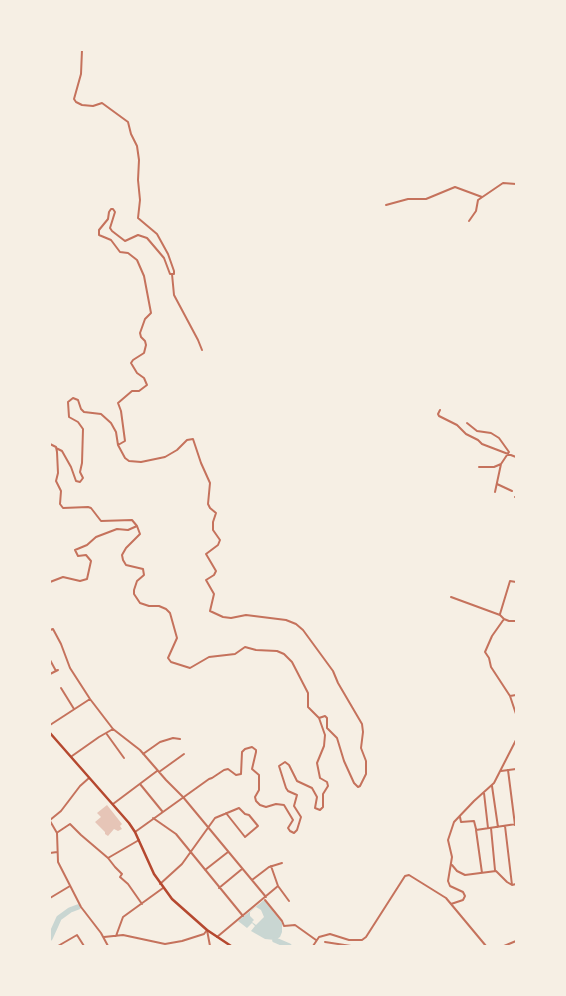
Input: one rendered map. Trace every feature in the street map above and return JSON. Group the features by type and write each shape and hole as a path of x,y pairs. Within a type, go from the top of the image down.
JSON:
{"main road":[{"path":"50,733 136,832 154,874 163,888 182,909 207,930 231,946"}],"street":[{"path":"82,50 81,74 74,99 82,105 93,106 102,103 128,122 137,146 139,160 140,200 138,218 158,234 174,268 172,274 174,295 202,350"},
{"path":"469,221 476,211 478,200 503,183 516,184"},
{"path":"386,205 408,199 426,199 455,187 482,197"},
{"path":"118,446 124,441 121,411 118,404 132,392 139,391 146,385 144,378 137,373 131,364 133,360 144,353 146,345 140,334 145,319 151,313 144,276 136,260 128,253 120,252 112,240 99,235 99,230 108,218 111,209 115,212 110,228 112,231 125,241 138,235 147,238 164,258 169,272 172,274"},
{"path":"50,444 62,451 76,481 80,482 83,478 80,472 83,429 68,414 68,402 73,398 78,400 84,412 97,413 105,417 114,427 118,446 129,461 136,462 165,457 177,450 187,440 191,438 194,440 210,483 208,504 216,513 213,522 214,530 220,540 218,545 206,554 216,571 206,580 214,594 210,611 223,617 231,618 246,615 286,620 296,624 303,630 333,671 338,684 362,724 361,748 366,761 366,774 360,786 358,787 354,783 344,761 337,738 327,728 327,718 325,716 319,718"},
{"path":"440,410 439,416 457,425 466,434 482,444 516,457"},
{"path":"467,423 477,431 491,433 499,438 509,452 501,464 495,492"},
{"path":"56,448 58,473 56,480 62,491 60,504 63,508 88,507 91,508 101,521 132,520 137,526 140,534 126,548 122,560 126,565 141,567 144,572 144,575 137,581 134,590 134,594 140,603 149,606 159,606 170,613 177,638 169,654 168,658 171,662 190,668 210,657 230,656 245,647 256,650 277,651 284,654 292,662 308,693 308,707 319,718 325,739 318,763 320,778 327,782 328,786 323,794 322,809 318,811 315,808 316,794 312,788 297,781 289,765 285,762 279,766 286,788 297,795 294,806 301,817 297,830 294,833 288,828 293,820 284,805 276,804 266,807 256,801 255,797 259,790 259,774 252,769 256,752 252,747 242,752 241,774 236,775 229,769 226,769 209,778 136,832"},
{"path":"479,467 494,467 501,464"},
{"path":"497,484 512,491"},
{"path":"50,582 63,577 80,581 87,579 91,561 86,555 78,556 75,550 87,545 96,537 117,529 128,530 137,526"},
{"path":"500,615 510,582 516,582"},
{"path":"451,597 500,615 504,619 516,622"},
{"path":"504,619 492,636 486,652 491,667 510,696 516,714"},
{"path":"50,630 53,629 70,668 90,699 114,729 143,754 183,797 252,880 284,926 295,925 316,940"},
{"path":"50,660 57,670 50,674"},
{"path":"61,688 74,709"},
{"path":"510,696 516,695"},
{"path":"50,725 90,699"},
{"path":"70,758 82,748 114,729"},
{"path":"106,733 124,758"},
{"path":"143,754 160,742 173,738 180,739"},
{"path":"451,904 463,900 465,896 449,884 448,878 452,865 448,840 454,822 492,786 516,740"},
{"path":"113,804 184,754"},
{"path":"500,771 516,769"},
{"path":"476,830 516,824 508,770"},
{"path":"89,778 80,786 62,811 50,822 57,833 58,862 81,907 104,937 108,946"},
{"path":"140,784 162,811"},
{"path":"492,786 498,827"},
{"path":"484,793 496,871 502,878 512,884 516,884"},
{"path":"160,884 175,871 190,853 215,818 226,813 239,808 249,815 258,826 244,837 226,813"},
{"path":"460,817 461,822 474,821 482,873"},
{"path":"153,818 176,834 242,916"},
{"path":"57,833 70,824 80,836 108,858 122,874 120,877 128,884 142,904"},
{"path":"505,826 512,884"},
{"path":"108,858 139,840"},
{"path":"50,853 58,851"},
{"path":"205,870 228,852"},
{"path":"252,880 271,866 282,863"},
{"path":"452,865 465,875 496,871"},
{"path":"271,866 278,886 290,901"},
{"path":"219,888 242,869"},
{"path":"313,946 319,937 330,934 349,940 362,940 405,876 409,875 446,898 486,946"},
{"path":"50,898 70,886"},
{"path":"217,937 278,886"},
{"path":"116,936 123,917 163,888"},
{"path":"104,937 129,936 158,945 182,941 204,934 207,930"},
{"path":"207,930 210,946"},
{"path":"60,946 78,935 84,946"},
{"path":"325,942 351,946"},
{"path":"504,946 516,942"}],"shaded area":[{"path":"264,900 282,923 282,932 280,937 275,940 265,939 251,931 255,926 252,923 247,928 238,921","holes":["256,907 261,910 264,917 256,925 252,922 254,920 250,916 250,912"]}],"building":[{"path":"107,805 122,824 120,826 122,829 118,831 114,829 108,836 95,822 101,817 97,813"}],"waterway":[{"path":"50,938 59,918 78,907"},
{"path":"275,940 289,946"}]}
